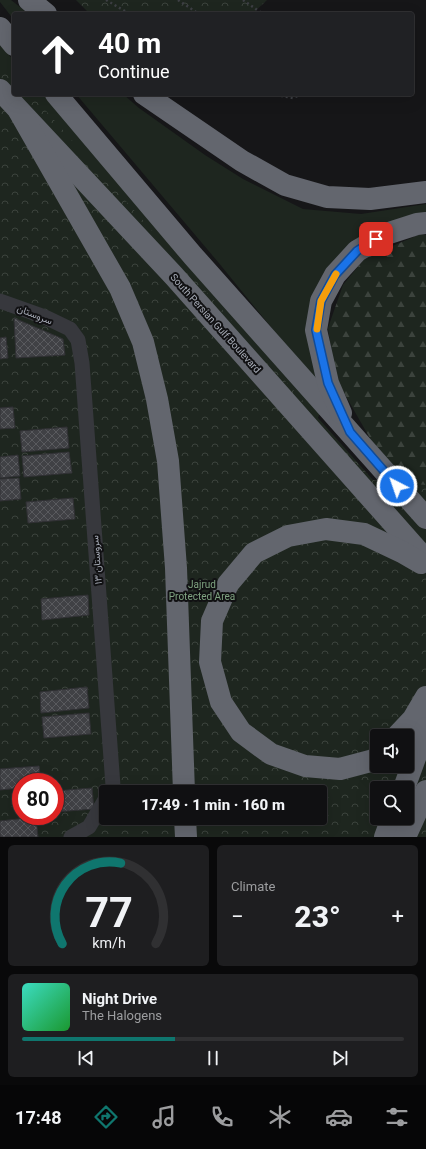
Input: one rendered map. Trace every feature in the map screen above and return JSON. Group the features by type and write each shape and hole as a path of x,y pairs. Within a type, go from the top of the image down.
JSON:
{"highway":[{"path":"29,0 44,12"},
{"path":"0,28 12,43"},
{"name":"South Persian Gulf Boulevard","path":"0,90 174,276 426,560"},
{"path":"58,96 193,256 426,518"},
{"path":"147,96 242,161 285,185 326,197 370,199 426,192"},
{"path":"19,111 120,288 143,342 157,399 168,461 176,568 184,785"},
{"path":"350,432 328,383 316,330 321,301 335,275 357,251 386,234 417,224 426,223"},
{"path":"370,761 340,769 305,766 271,754 241,732 221,702 210,662 212,621 228,584 254,554 288,536 326,529 364,534 402,552 426,566"},
{"path":"404,729 413,719 426,697"},
{"path":"407,781 426,728"},
{"path":"405,837 426,791"},
{"path":"185,825 186,837"},
{"path":"385,837 389,825"}],"street":[{"name":"سروستان","path":"0,301 70,329"},
{"name":"سروستان ۱۳","path":"70,329 78,340 82,363 113,785"},
{"path":"71,837 89,827 99,810"}],"path":[{"path":"106,0 127,12"},
{"path":"178,0 196,12"},
{"path":"243,0 260,12"},
{"path":"282,96 293,98 298,96"}],"green space":[{"path":"0,0 11,0 26,12 12,12 12,17"},
{"path":"76,0 267,0 254,12 88,12"},
{"path":"0,44 12,59 12,85 0,72"},
{"name":"Jajrud Protected Area","path":"0,60 12,73 12,96 33,96 373,480 426,485 426,837 0,837"},
{"path":"23,96 45,96 320,413 317,420"},
{"path":"78,96 125,96 139,108 205,155 243,179 303,209 361,214 426,204 426,217 320,284 328,397 218,262"},
{"path":"421,234 426,235 426,504 371,440 335,377 328,328 343,285 366,257"}],"building":[{"path":"14,318 63,339 65,355 16,358"},
{"path":"6,337 8,358 0,359 0,338"},
{"path":"13,407 15,428 0,429 0,408"},
{"path":"67,427 69,448 22,452 20,431"},
{"path":"69,452 72,473 24,477 22,456"},
{"path":"18,455 20,476 0,478 0,457"},
{"path":"19,478 21,499 0,501 0,479"},
{"path":"73,498 75,519 28,523 26,502"},
{"path":"88,595 89,615 42,620 41,599"},
{"path":"87,687 89,708 41,713 40,692"},
{"path":"89,713 91,734 44,738 42,717"},
{"path":"39,766 40,773 12,773 12,789 0,790 0,769"},
{"path":"92,788 94,809 64,811 64,790"},
{"path":"12,820 12,825 37,825 38,837 0,837 0,821"}],"slow traffic":[{"path":"317,329 321,301 336,274"}],"route":[{"path":"376,239 357,251 335,275 321,301 316,330 328,383 350,432 397,486"}]}
